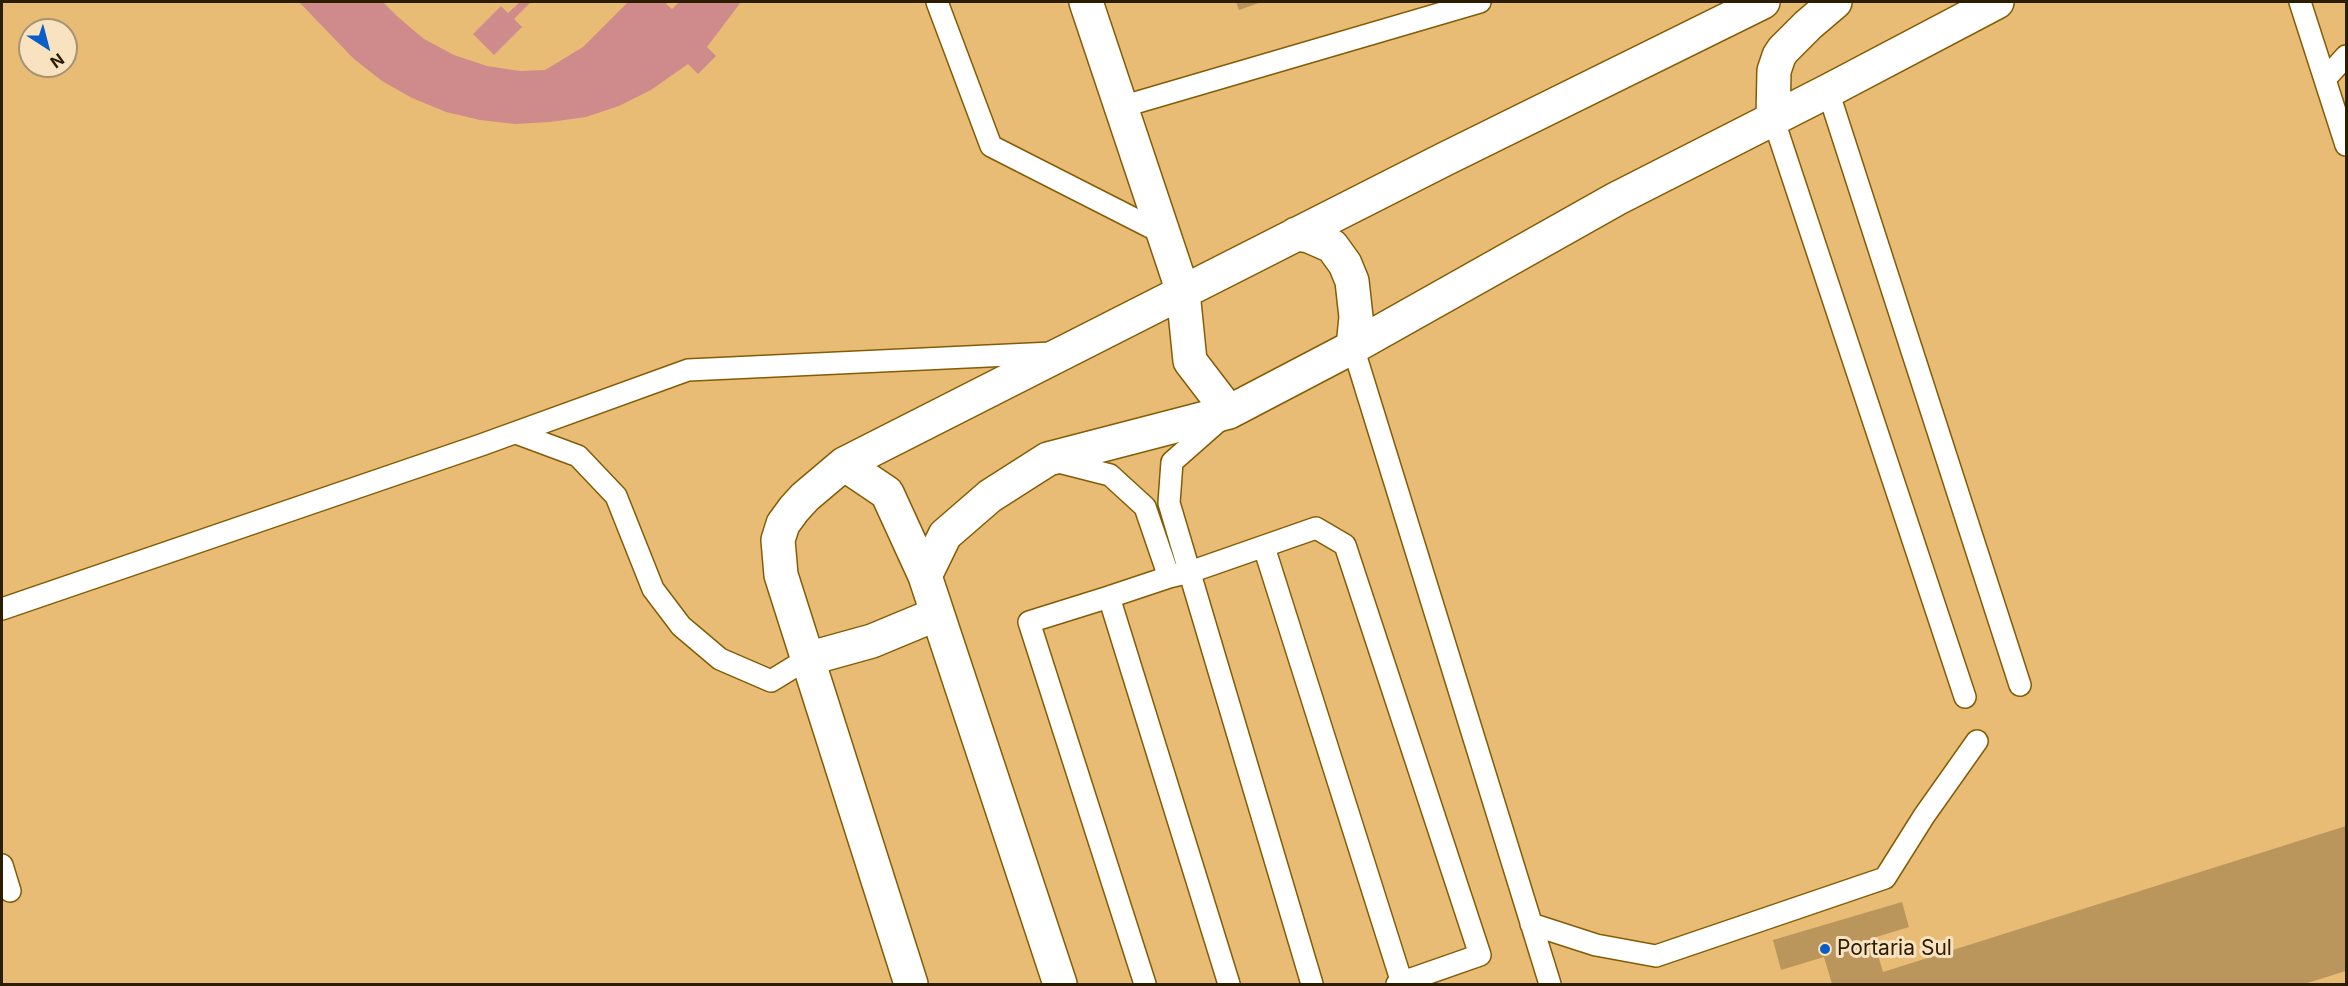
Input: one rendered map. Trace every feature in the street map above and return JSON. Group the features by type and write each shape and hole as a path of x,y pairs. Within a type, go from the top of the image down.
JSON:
{"street":[{"path":"1086,2 1183,292 1190,361 1229,412"},
{"path":"911,984 781,575 778,540 783,525 804,497 844,464 1296,234 1763,2"},
{"path":"1773,118 1774,71 1783,50 1835,2"},
{"path":"925,576 945,535 990,495 1048,459 1229,412 1353,347 1616,199 1997,2"},
{"path":"1296,234 1309,236 1332,246 1345,264 1352,281 1356,317 1353,347"},
{"path":"844,464 887,493 925,576 1060,984"},
{"path":"807,659 872,641 937,614"}],"lane":[{"path":"938,2 991,146 1164,234"},
{"path":"1121,107 1479,2"},
{"path":"2300,2 2346,145"},
{"path":"2326,78 2346,56"},
{"path":"1828,91 2020,685"},
{"path":"1773,118 1965,697"},
{"path":"1353,347 1550,984"},
{"path":"2,609 516,433 688,370 1064,352"},
{"path":"1229,412 1172,462 1168,503 1312,984"},
{"path":"516,433 578,456 616,496 652,589 681,626 720,659 771,681 807,659"},
{"path":"1048,459 1110,475 1145,507 1168,577"},
{"path":"1145,984 1029,622 1190,572 1316,528 1345,545 1480,955 1400,984 1264,547"},
{"path":"1109,597 1229,984"},
{"path":"1531,924 1596,945 1656,957 1885,878 1924,816 1977,741"},
{"path":"2,865 10,891"}],"shaded area":[{"path":"299,2 383,2 424,39 454,55 487,66 520,71 545,70 583,47 628,2 669,2 666,4 672,9 679,2 741,2 707,47 716,56 698,74 688,64 651,90 619,106 586,117 515,124 480,120 446,112 412,98 382,81 354,59"},
{"path":"520,2 531,2 514,19 522,27 494,55 473,34 501,6 508,13"}],"building":[{"path":"1236,2 1262,2 1239,10"},
{"path":"2346,826 2346,971 2304,984 1832,984 1824,957 1781,970 1773,940 1902,902 1909,927 1873,938 1883,972"}],"place":[{"name":"Portaria Sul","path":"1825,949"}]}
